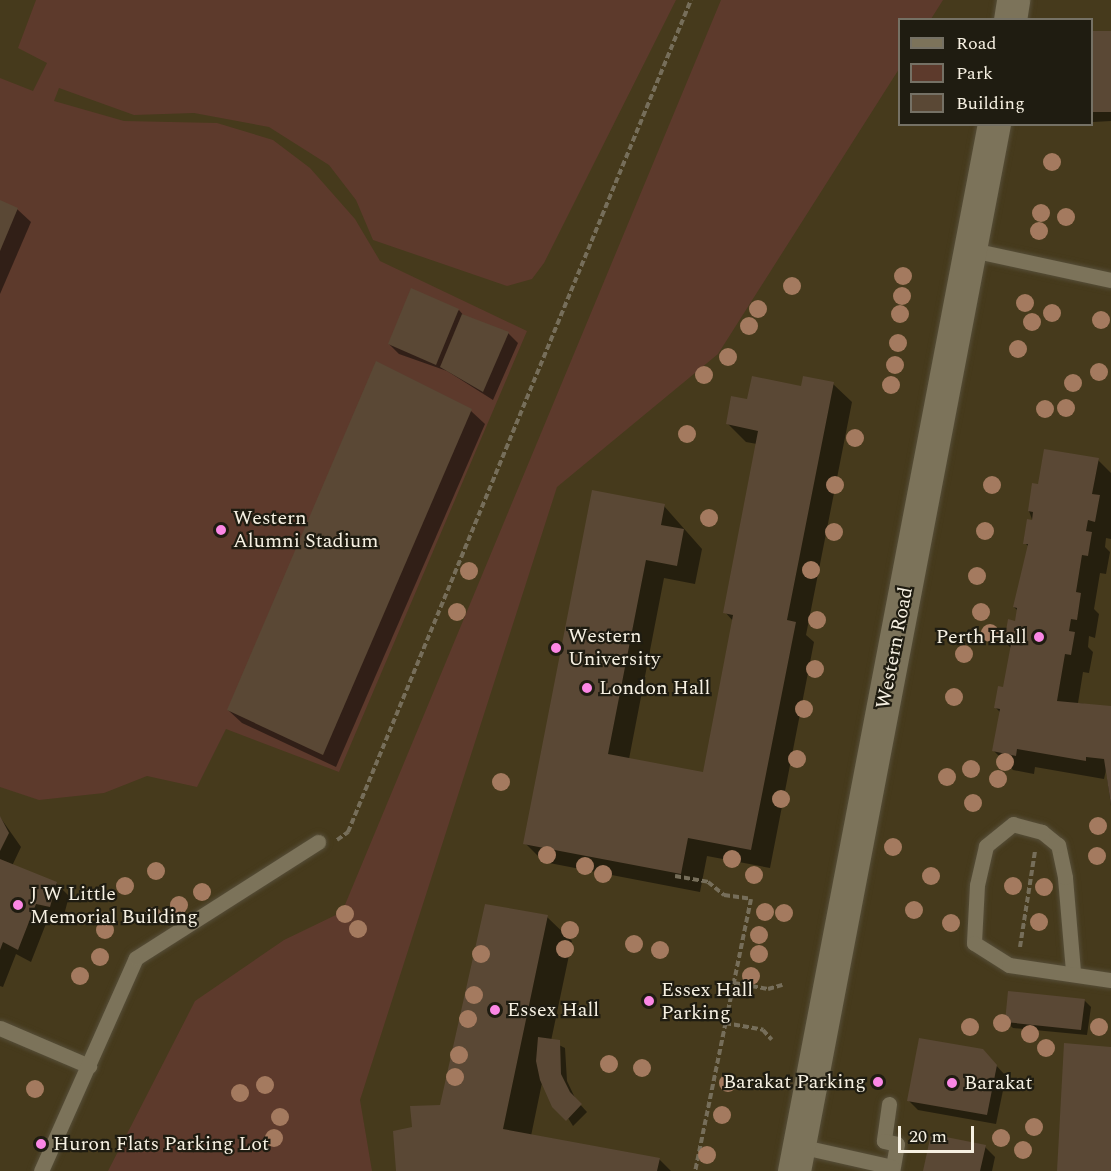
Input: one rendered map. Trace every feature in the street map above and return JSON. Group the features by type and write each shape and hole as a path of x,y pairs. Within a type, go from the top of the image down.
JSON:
{"main road":[{"path":"1010,18 1013,0"},
{"name":"Western Road","path":"797,1158 972,250 994,126"}],"lane":[{"path":"972,250 1111,279"},
{"path":"1073,971 1065,877 1058,845 1039,831 1013,824 995,836 986,846 977,885 974,943 1009,964 1073,971 1111,980"},
{"path":"41,1171 136,958 318,843"},
{"path":"0,1028 89,1066"},
{"path":"797,1158 892,1169 897,1144 884,1141 889,1104"}],"path":[{"path":"318,843 333,843 348,832 691,0"},
{"path":"1017,966 1039,831"},
{"path":"675,876 708,882 724,895 751,899 695,1171"},
{"path":"734,983 768,989 782,985"},
{"path":"724,1023 763,1030 772,1040"}],"shaded area":[{"name":"Western University","path":"0,0 1111,0 1111,1171 0,1171"}],"green space":[{"name":"Western Alumni Stadium","path":"36,0 676,0 544,263 532,279 507,286 373,240 356,200 329,165 269,127 194,113 134,115 59,88 54,101 124,121 217,123 273,140 310,168 355,219 380,261 527,331 339,772 226,729 197,787 147,776 104,793 39,800 0,787 0,78 33,91 47,63 18,48"},
{"path":"721,0 943,0 932,18 898,18 898,71 718,354 557,487 360,1100 372,1171 108,1171 195,1001 284,940 342,912"}],"building":[{"path":"1093,31 1111,31 1111,112 1093,112"},
{"path":"0,200 18,208 0,251"},
{"path":"411,288 459,309 436,365 388,344"},
{"path":"462,314 509,332 483,392 440,367"},
{"path":"376,361 472,409 323,755 227,710"},
{"name":"London Hall","path":"752,376 801,386 803,376 834,382 787,620 796,622 751,850 688,838 681,874 523,844 592,490 665,504 661,525 684,529 677,566 646,560 608,754 703,772 733,615 723,613 758,431 726,424 731,396 747,399"},
{"name":"Perth Hall","path":"1044,449 1099,458 1092,494 1100,495 1095,522 1088,520 1086,531 1092,532 1088,556 1082,555 1076,592 1081,593 1077,620 1071,619 1069,631 1075,632 1071,655 1065,654 1057,701 1111,706 1111,805 1104,759 1086,757 1086,761 1017,749 1016,756 992,751 1000,709 994,708 998,686 1003,687 1011,644 1004,643 1008,619 1015,621 1017,608 1013,607 1028,544 1023,544 1027,519 1032,520 1033,512 1028,511 1032,483 1038,484"},
{"name":"J W Little Memorial Building","path":"0,816 9,833 0,851"},
{"name":"J W Little Memorial Building","path":"0,859 57,882 50,907 36,904 18,950 3,942 0,950"},
{"name":"Essex Hall","path":"485,904 548,915 503,1129 660,1158 657,1171 396,1171 393,1131 412,1127 410,1106 440,1105"},
{"path":"1008,991 1085,999 1081,1030 1005,1022"},
{"path":"538,1037 560,1040 561,1074 570,1092 582,1104 566,1121 552,1107 540,1080 536,1061"},
{"name":"Barakat","path":"919,1038 983,1049 997,1065 987,1115 907,1101"},
{"path":"1064,1043 1111,1047 1111,1171 1057,1171"},
{"path":"931,1134 986,1145 980,1171 923,1171"}],"place":[{"name":"Western Alumni Stadium","path":"221,530"},
{"name":"Perth Hall","path":"1039,637"},
{"name":"Western University","path":"556,648"},
{"name":"London Hall","path":"587,688"},
{"name":"J W Little Memorial Building","path":"18,905"},
{"name":"Essex Hall Parking","path":"649,1001"},
{"name":"Essex Hall","path":"495,1010"},
{"name":"Barakat Parking","path":"878,1082"},
{"name":"Barakat","path":"952,1083"},
{"name":"Huron Flats Parking Lot","path":"41,1144"}]}
